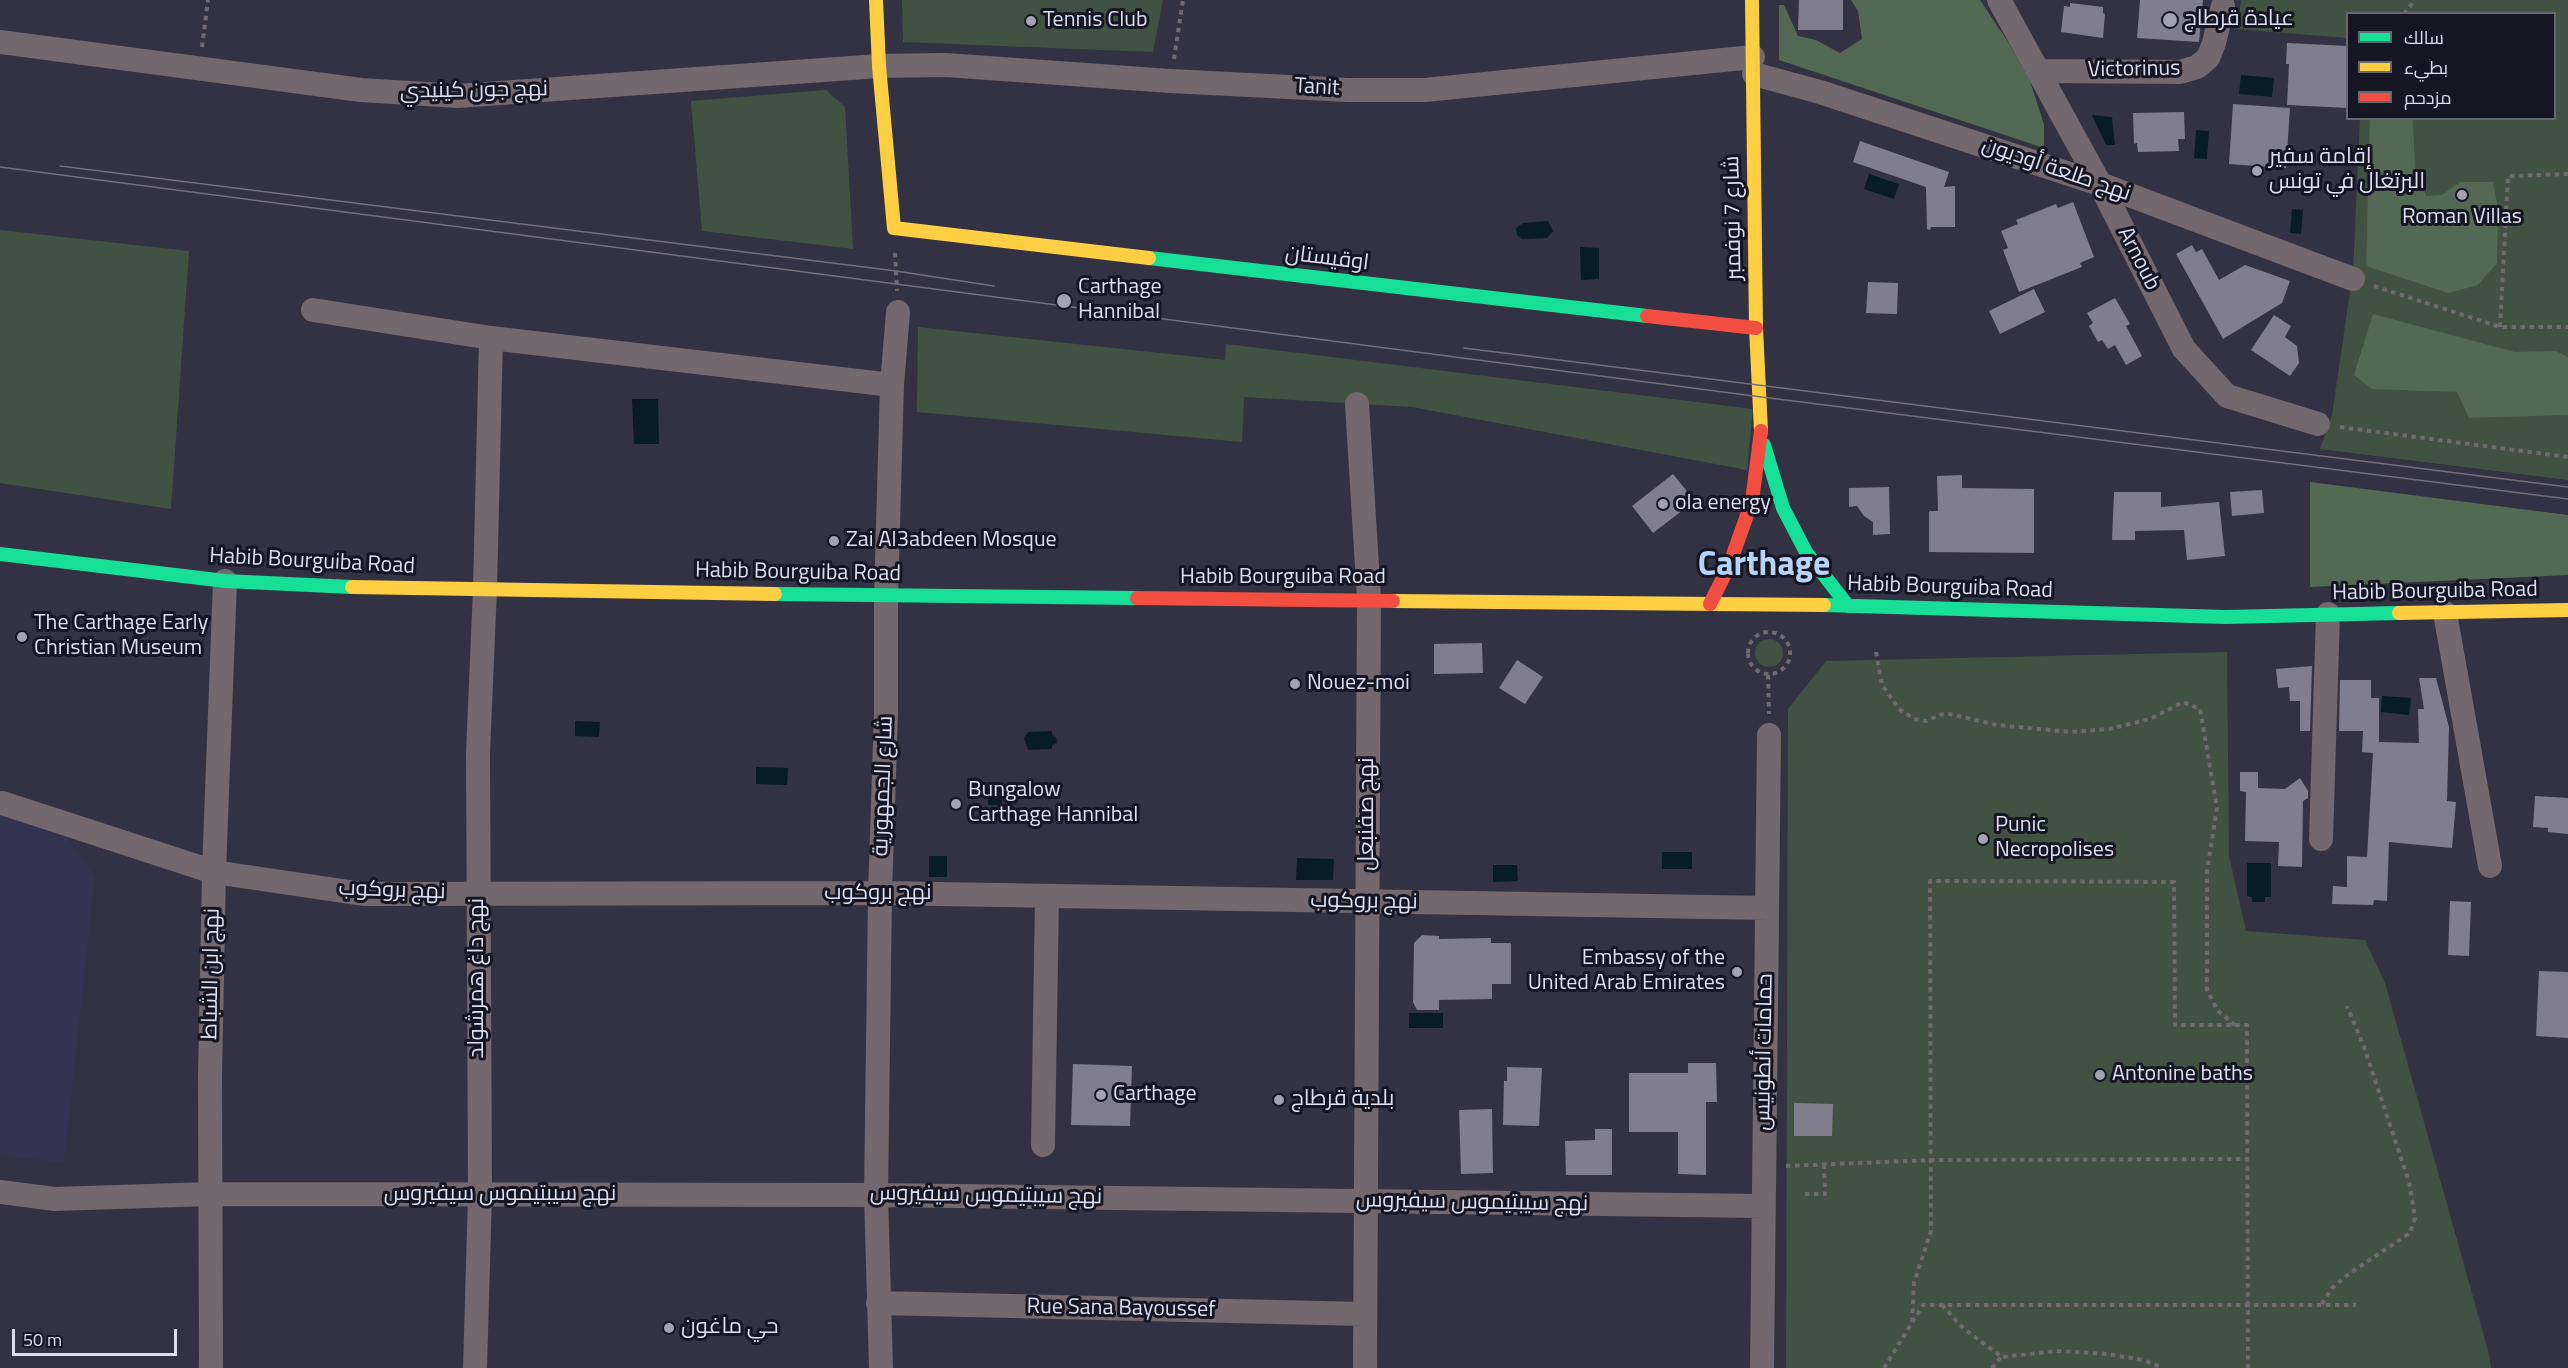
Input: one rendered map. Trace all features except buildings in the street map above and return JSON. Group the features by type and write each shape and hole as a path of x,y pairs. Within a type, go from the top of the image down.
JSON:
{"main road":[{"path":"876,0 879,66 894,228"},
{"name":"شارع 7 نوفمبر","path":"1710,604 1729,566 1752,501 1761,435 1756,328 1752,0"},
{"name":"اوقيستان","path":"894,228 1756,328"},
{"name":"شارع 7 نوفمبر","path":"1761,435 1783,508 1806,552 1848,606"},
{"name":"Habib Bourguiba Road","path":"0,554 225,581 305,586 886,596 1369,599 1848,606 2226,617 2568,610"}],"street":[{"name":"Arnoub","path":"1999,0 2100,184 2184,349 2227,396 2318,424"},
{"name":"Victorinus","path":"2038,71 2180,72 2197,67 2208,58 2214,44 2223,6"},
{"name":"نهج جون كينيدي","path":"0,42 361,90 458,96 879,66"},
{"name":"Tanit","path":"879,66 946,65 1170,81 1348,90 1425,90 1753,66"},
{"name":"نهج طلعة أوديون","path":"1753,66 1831,95 2100,184 2353,279"},
{"path":"313,310 491,338 892,385"},
{"name":"شارع الجمهورية","path":"880,1368 876,1195 880,893 892,385 898,312"},
{"name":"نهج داغ همرشولد","path":"475,1368 480,1195 478,753 485,589 491,338"},
{"name":"نهج صفنبعل","path":"1357,404 1369,599 1364,1202 1365,1368"},
{"name":"نهج ابن الشباط","path":"211,1368 210,1194 214,872 225,581"},
{"path":"2445,613 2490,866"},
{"path":"2321,839 2328,614"},
{"name":"حمامات أنطونيس","path":"1762,1368 1769,735"},
{"name":"نهج بروكوب","path":"2,803 214,872 363,894 880,893 1767,908"},
{"path":"1043,1145 1047,896"},
{"name":"نهج سيبتيموس سيفيروس","path":"0,1192 55,1199 210,1194 876,1195 1762,1206"},
{"name":"Rue Sana Bayoussef","path":"878,1303 1364,1314"}],"path":[{"path":"199,70 208,0"},
{"path":"1170,81 1183,0"},
{"path":"2406,12 2415,0"},
{"path":"2500,327 2508,176 2568,174"},
{"path":"894,228 898,312"},
{"path":"2353,279 2500,327 2568,327"},
{"path":"2318,424 2568,457"},
{"path":"1769,632 1782,636 1790,647 1791,654 1786,666 1775,674 1768,675 1756,670 1748,653 1752,640 1769,632"},
{"path":"1876,652 1882,685 1899,709 1914,718 1926,721 1945,713 1997,724 2071,732 2109,729 2150,719 2183,702 2200,709 2217,808 2208,871 2207,989 2217,1010 2235,1025"},
{"path":"1768,675 1769,735"},
{"path":"1912,1322 1914,1283 1931,1231 1930,881 2174,882 2175,1025 2247,1025 2248,1368"},
{"path":"2322,1305 2332,1288 2350,1273 2410,1233 2415,1218 2409,1182 2364,1047 2346,1006"},
{"path":"1788,1166 1932,1160 2247,1159"},
{"path":"1805,1194 1826,1194 1824,1165"},
{"path":"1884,1368 1923,1305 2356,1305"},
{"path":"1941,1305 1964,1329 2002,1357 2056,1352 2108,1354 2143,1360 2163,1368"},
{"path":"1992,1368 2002,1357"}],"shaded area":[{"path":"0,810 63,831 95,877 64,1163 0,1155"}],"green space":[{"name":"Tennis Club","path":"902,0 1163,0 1153,52 903,42"},
{"path":"1851,0 1980,0 2030,81 2044,124 2044,148 1779,60 1779,5 1784,5 1798,36 1816,40 1840,53 1862,39 1858,11"},
{"name":"Roman Villas","path":"2241,0 2568,0 2568,480 2320,449 2332,415 2353,271 2360,120 2556,120 2556,12 2346,12 2346,38 2237,29"},
{"path":"826,90 845,107 853,249 702,231 691,101"},
{"path":"2370,120 2413,120 2415,170 2426,196 2442,195 2460,182 2493,182 2498,209 2497,263 2478,285 2448,293 2366,266"},
{"path":"0,230 189,251 171,509 0,483"},
{"path":"2373,314 2515,352 2556,351 2568,357 2568,415 2469,418 2457,392 2372,389 2354,375"},
{"path":"918,327 1225,360 1226,344 1753,409 1747,470 1412,407 1244,397 1242,442 917,412"},
{"path":"2310,482 2568,515 2568,575 2310,587"},
{"path":"1769,639 1779,643 1783,653 1779,663 1769,667 1759,663 1755,653 1759,643"},
{"name":"Antonine baths","path":"2227,652 2229,856 2246,931 2365,940 2385,983 2491,1368 1786,1368 1788,709 1826,661"}],"water":[{"path":"2241,75 2274,78 2272,97 2239,94"},
{"path":"2092,115 2112,117 2115,145 2106,145"},
{"path":"2196,130 2209,131 2207,159 2194,158"},
{"path":"1869,174 1899,184 1894,199 1864,189"},
{"path":"2292,209 2303,210 2301,234 2290,233"},
{"path":"1548,221 1553,231 1547,238 1522,239 1517,235 1516,228 1523,223"},
{"path":"1580,247 1599,248 1599,279 1581,280"},
{"path":"632,399 658,399 659,444 634,444"},
{"path":"2382,696 2411,698 2409,715 2381,712"},
{"path":"575,721 600,722 599,737 575,736"},
{"path":"1052,731 1057,743 1052,745 1052,749 1028,750 1024,738 1028,732"},
{"path":"756,767 788,768 787,785 756,784"},
{"path":"988,783 1003,783 1002,805 988,805"},
{"path":"1662,852 1692,852 1692,869 1662,869"},
{"path":"929,856 947,856 947,877 929,877"},
{"path":"1297,858 1334,859 1333,880 1296,880"},
{"path":"2247,863 2271,863 2271,897 2265,897 2265,902 2252,902 2252,897 2247,896"},
{"path":"1493,865 1517,865 1518,881 1493,882"},
{"path":"1409,1013 1443,1013 1443,1028 1409,1028"}],"tram line":[{"path":"60,166 896,271 994,286"},
{"path":"0,167 1746,395 2568,499"},
{"path":"1464,348 2568,487"}],"traffic: fast":[{"path":"1149,258 1647,316"},
{"path":"1764,445 1783,508 1806,552 1848,606"},
{"path":"0,554 225,581 352,587"},
{"path":"775,594 1137,598"},
{"path":"1824,605 2226,617 2399,613"}],"traffic: slow":[{"path":"876,0 879,66 894,228 1149,258"},
{"path":"1752,0 1756,328 1761,431"},
{"path":"352,587 775,594"},
{"path":"1393,601 1824,605"},
{"path":"2399,613 2568,610"}],"traffic: jam":[{"path":"1647,316 1756,328"},
{"path":"1710,604 1729,566 1752,501 1761,431"},
{"path":"1137,598 1393,601"}],"place":[{"name":"عيادة قرطاج","path":"2170,20"},
{"name":"Tennis Club","path":"1031,21"},
{"name":"إقامة سفير البرتغال في تونس","path":"2257,171"},
{"name":"Roman Villas","path":"2462,195"},
{"name":"Carthage Hannibal","path":"1064,301"},
{"name":"ola energy","path":"1663,504"},
{"name":"Zai Al3abdeen Mosque","path":"834,541"},
{"name":"The Carthage Early Christian Museum","path":"22,637"},
{"name":"Nouez-moi","path":"1295,684"},
{"name":"Bungalow Carthage Hannibal","path":"956,804"},
{"name":"Punic Necropolises","path":"1983,839"},
{"name":"Embassy of the United Arab Emirates","path":"1737,972"},
{"name":"Antonine baths","path":"2100,1075"},
{"name":"Carthage","path":"1101,1095"},
{"name":"بلدية قرطاج","path":"1279,1100"},
{"name":"حي ماغون","path":"669,1328"}],"district":[{"name":"Carthage","path":"1764,567"}]}
